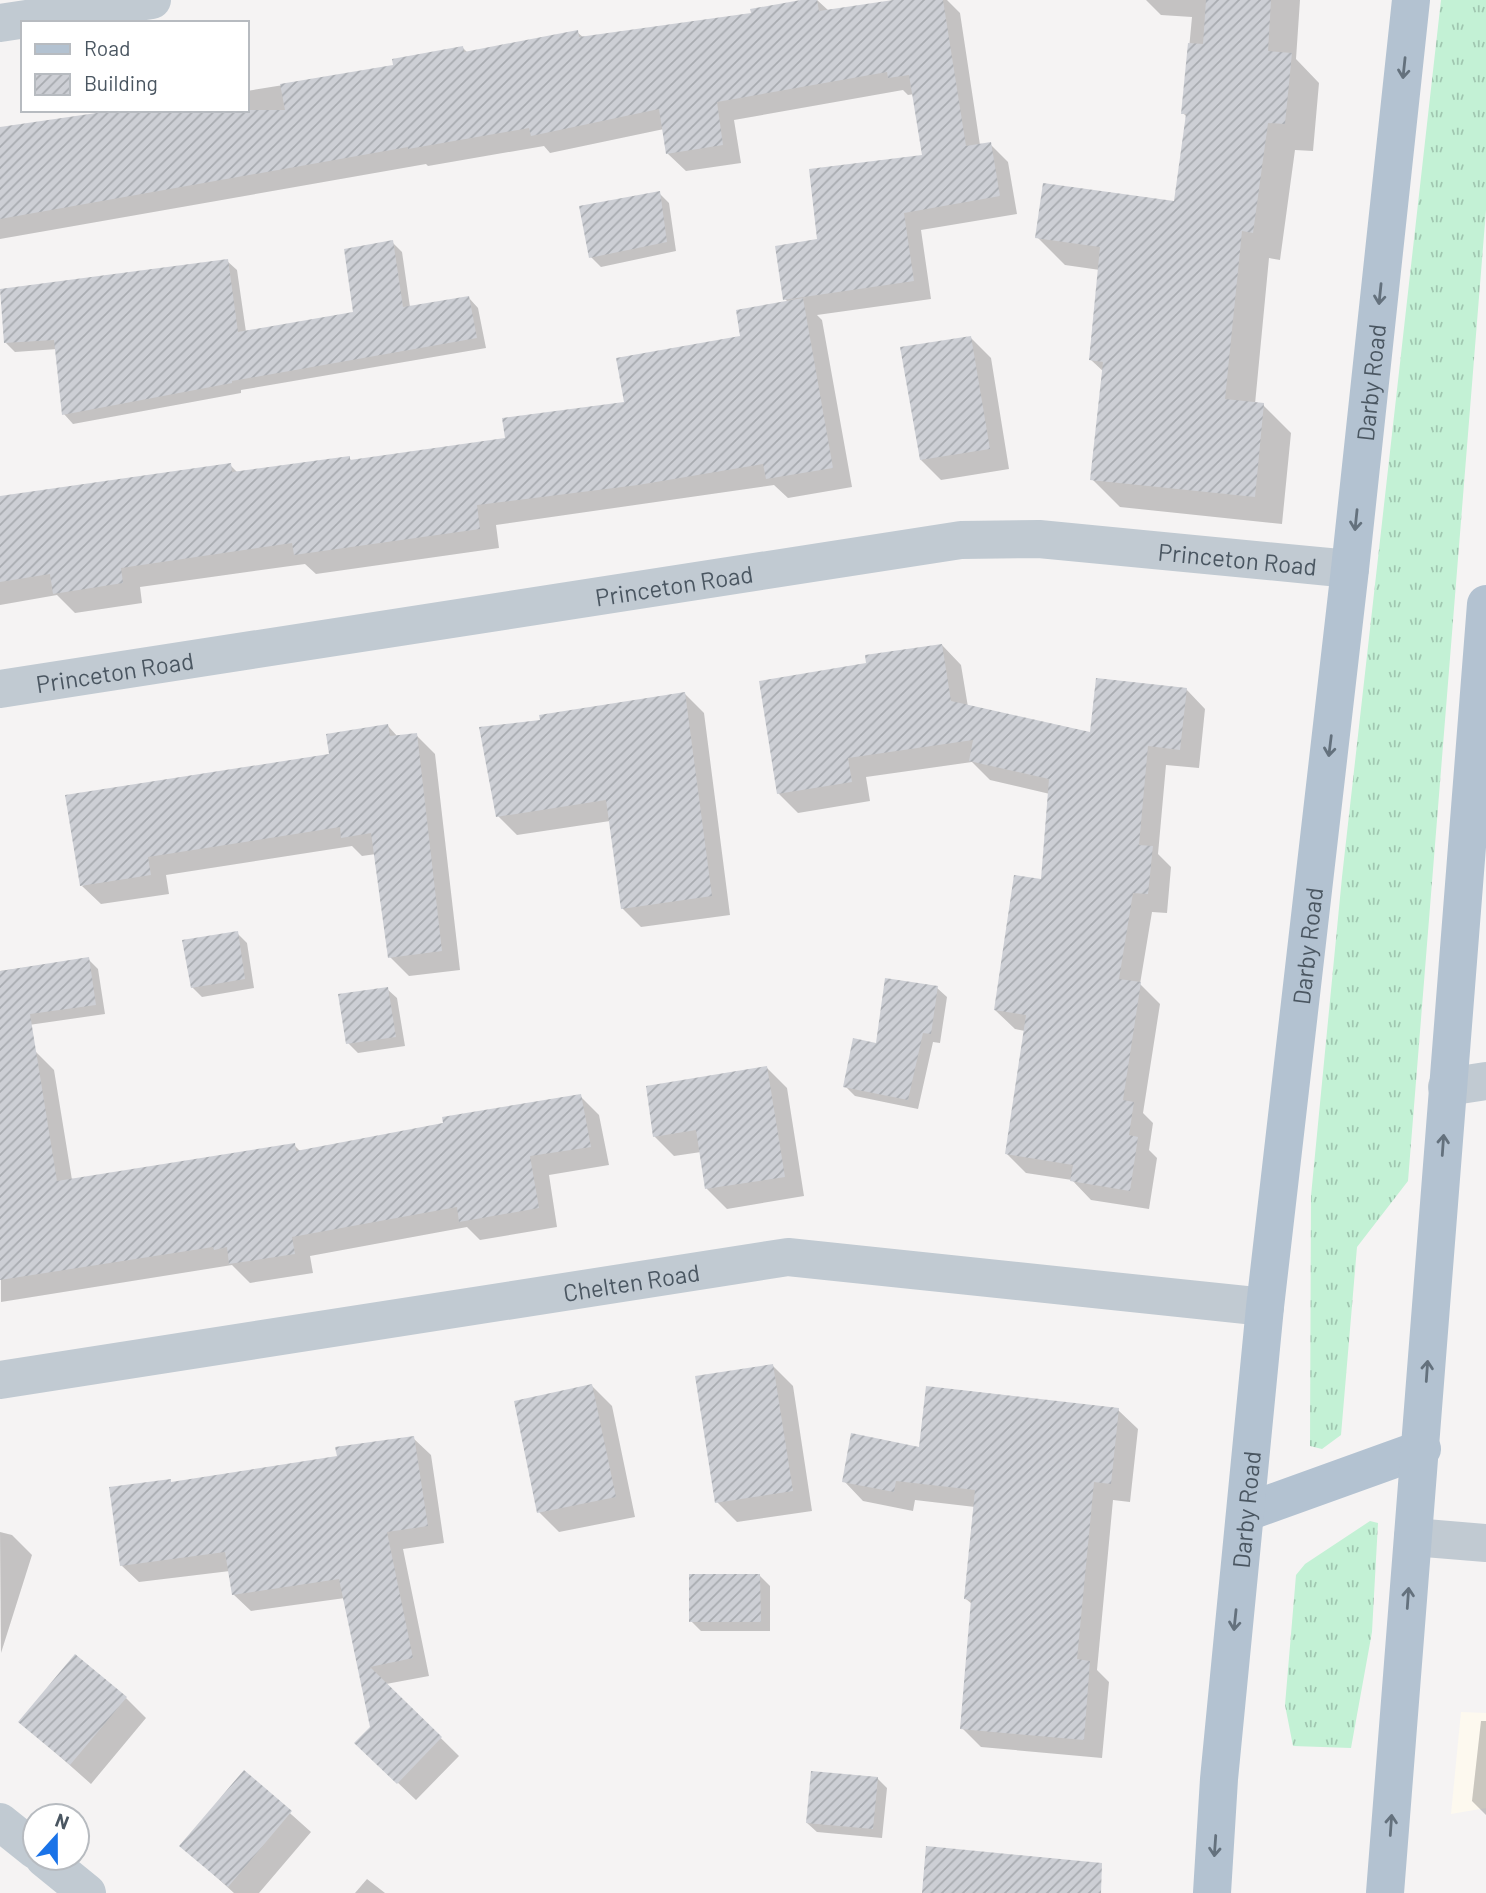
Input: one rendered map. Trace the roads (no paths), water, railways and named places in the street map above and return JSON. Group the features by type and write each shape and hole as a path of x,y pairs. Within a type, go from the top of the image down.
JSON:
{"main road":[{"name":"Darby Road","path":"1212,1893 1219,1779 1265,1307 1350,569 1411,0"},
{"path":"1385,1893 1422,1449 1447,1087 1486,604"},
{"path":"1247,1512 1422,1449"}],"street":[{"path":"0,23 152,0"},
{"name":"Princeton Road","path":"0,689 961,540 1040,539 1350,569"},
{"path":"1447,1087 1486,1081"},
{"name":"Chelten Road","path":"0,1380 788,1257 1265,1307"},
{"path":"1413,1537 1486,1543"},
{"path":"0,1822 21,1839"},
{"path":"61,1872 87,1893"}]}
